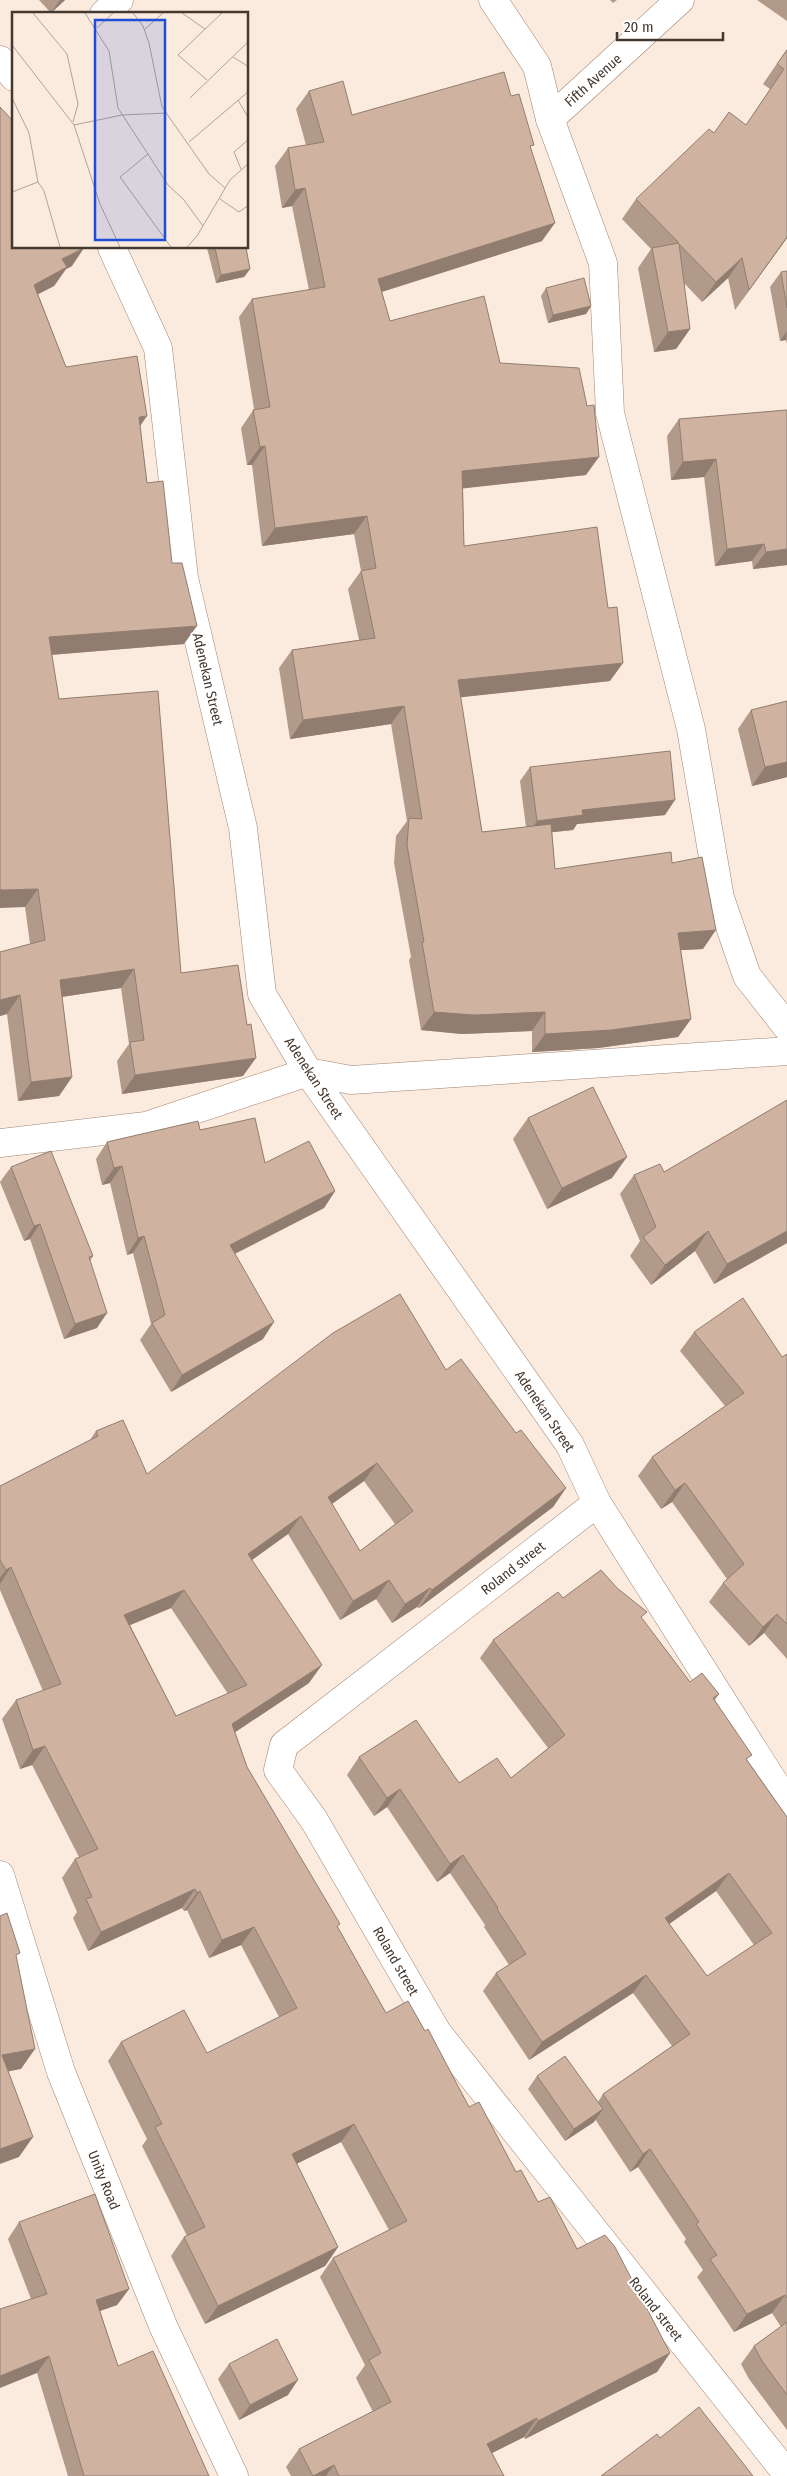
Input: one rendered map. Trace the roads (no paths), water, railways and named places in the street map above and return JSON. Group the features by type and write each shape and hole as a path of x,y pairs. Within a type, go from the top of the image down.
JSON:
{"street":[{"path":"106,12 119,0"},
{"path":"493,0 537,66 550,119 603,263 610,413 691,729 720,898 747,976 787,1027"},
{"name":"Fifth Avenue","path":"550,119 680,0"},
{"path":"0,60 12,75"},
{"name":"Adenekan Street","path":"112,249 158,348 184,578 244,828 262,994 308,1072 570,1445 597,1503 787,1803"},
{"path":"0,1143 146,1126 308,1072 351,1080 787,1051"},
{"name":"Roland street","path":"597,1503 284,1745 278,1770 314,1820 437,2032 787,2474"},
{"name":"Unity Road","path":"0,1875 60,2072 164,2328 234,2476"}]}
